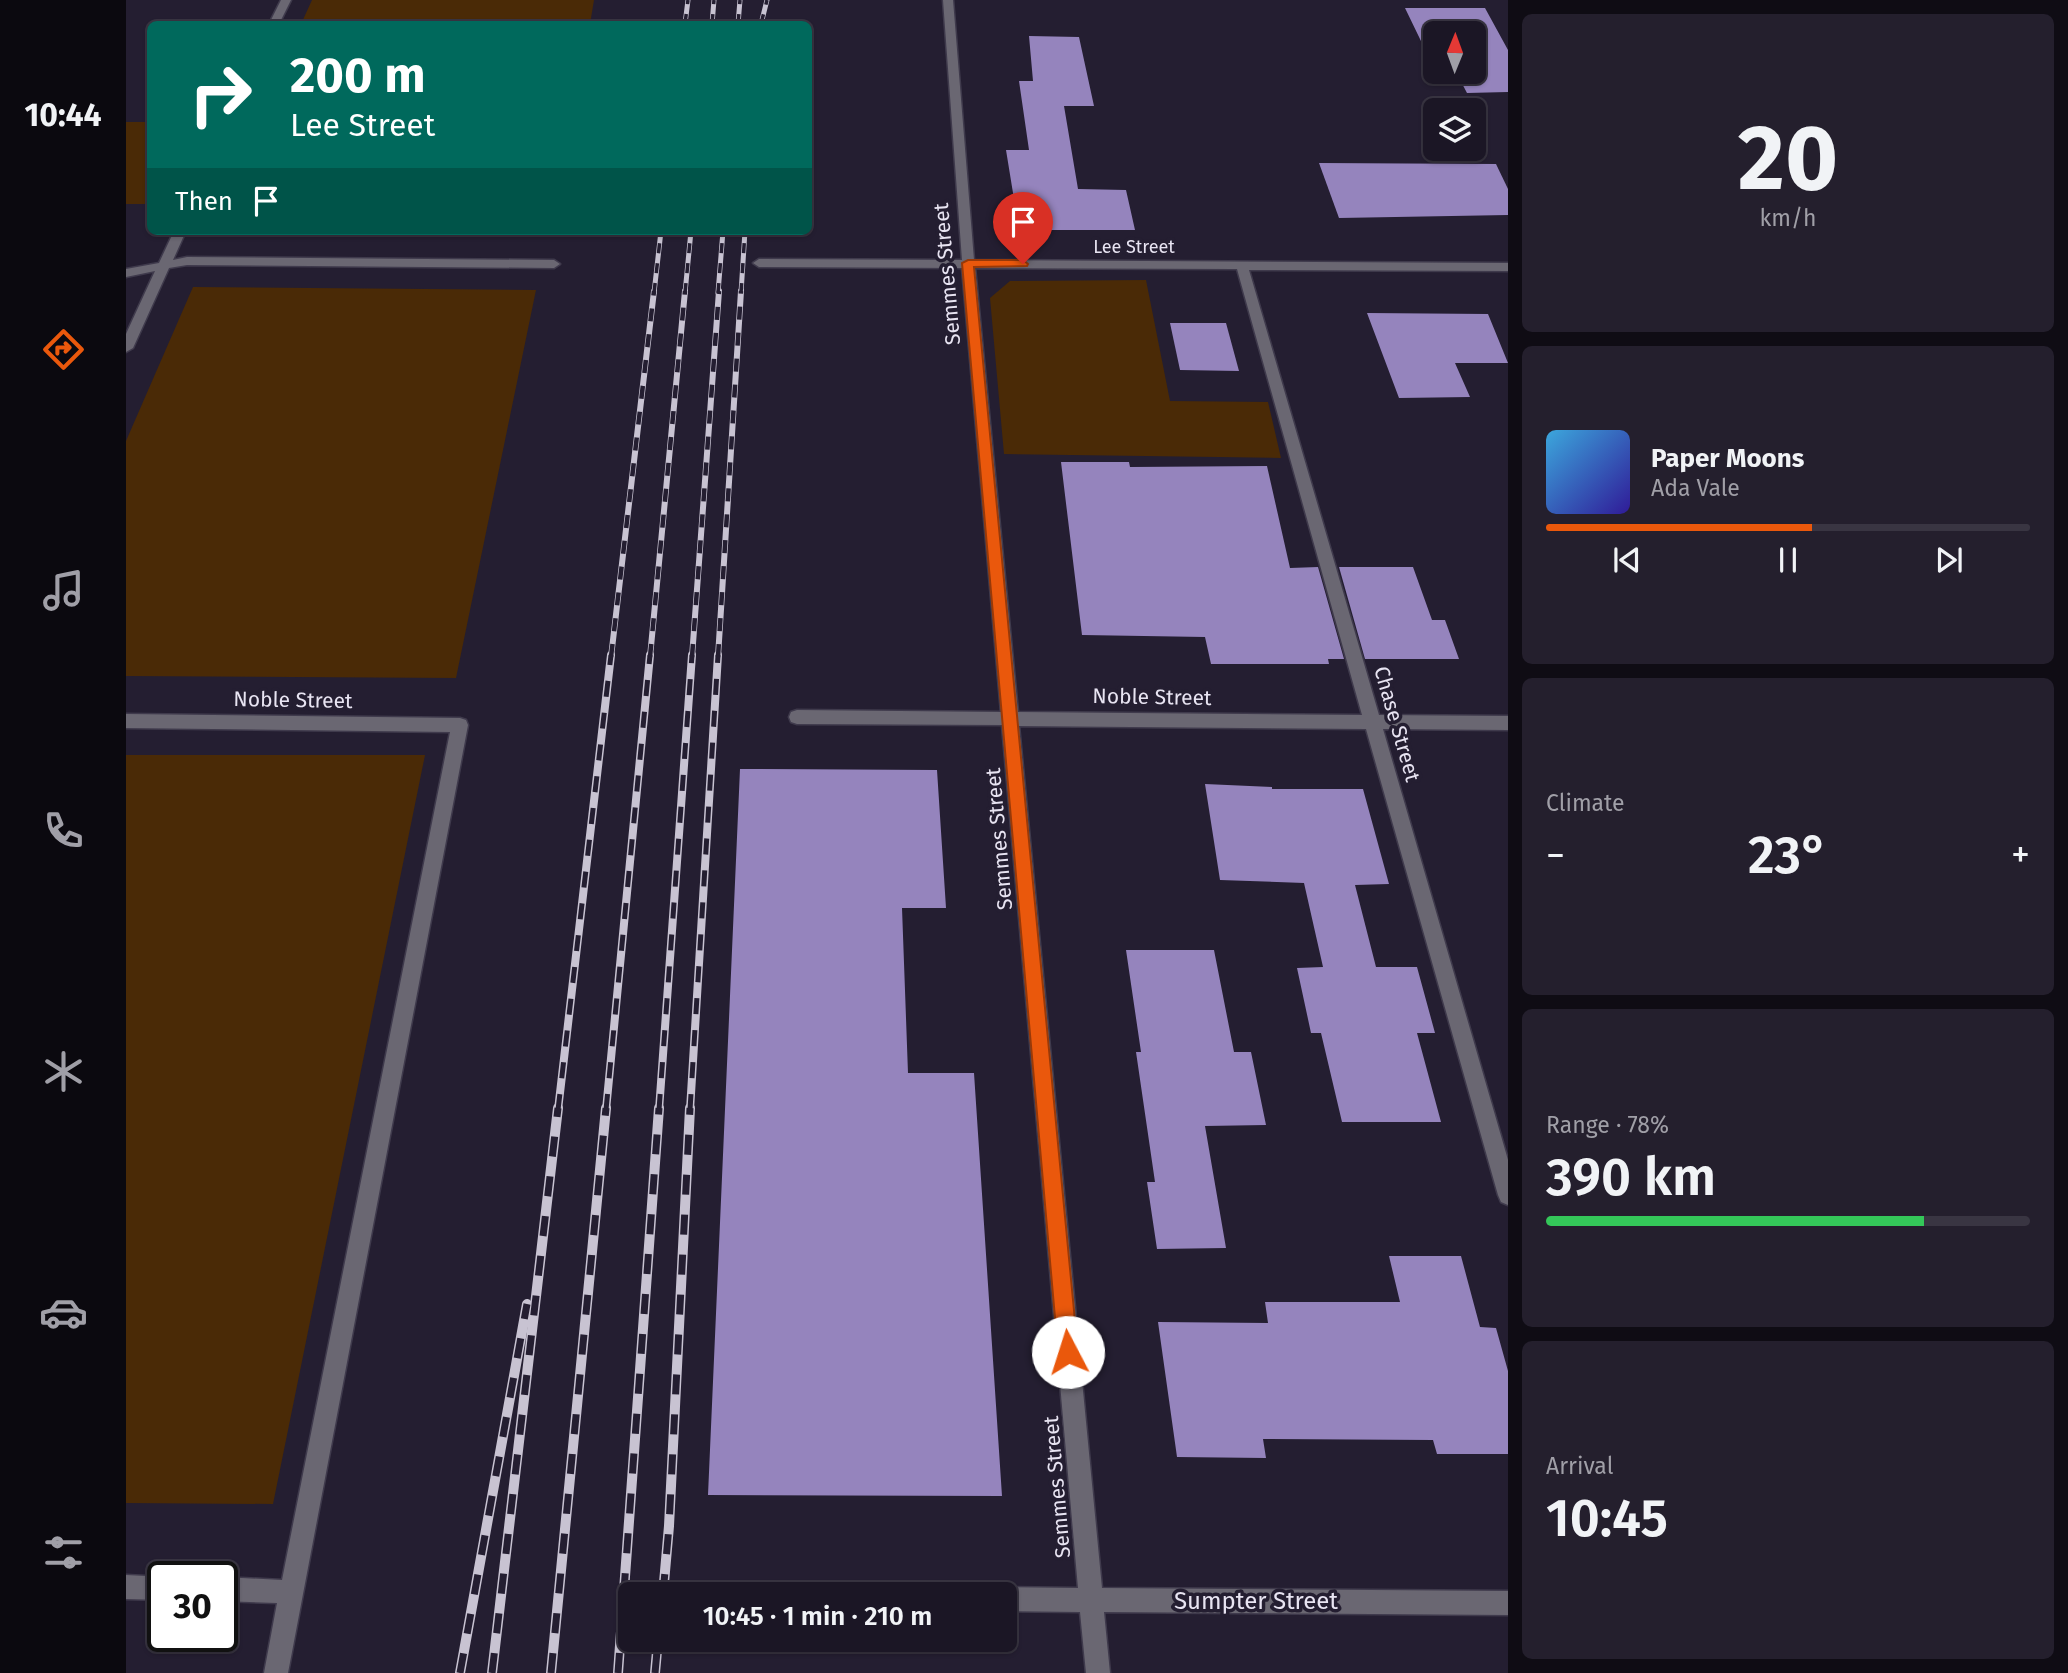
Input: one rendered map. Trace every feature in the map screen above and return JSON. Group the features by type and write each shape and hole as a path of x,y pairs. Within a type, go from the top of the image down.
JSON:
{"street":[{"path":"276,21 286,0"},
{"name":"Semmes Street","path":"948,0 968,263 1098,1673"},
{"path":"126,348 178,235"},
{"path":"126,273 187,261 554,264"},
{"name":"Lee Street","path":"759,263 1508,267"},
{"name":"Chase Street","path":"1242,266 1508,1195"},
{"name":"Noble Street","path":"796,717 1508,723"},
{"name":"Noble Street","path":"126,721 460,725 292,1592"},
{"path":"126,1587 147,1588"},
{"path":"238,1590 292,1592 276,1673"},
{"name":"Sumpter Street","path":"1017,1599 1508,1603"}],"shaded area":[{"path":"312,0 594,0 590,21 302,21"},
{"path":"126,122 147,122 147,204 126,204"},
{"path":"1146,280 1170,401 1268,402 1281,458 1004,454 990,298 1010,281"},
{"path":"193,287 536,290 456,678 126,676 126,441"},
{"path":"126,755 425,755 273,1504 126,1503"}],"building":[{"path":"1405,8 1485,8 1508,50 1508,92 1467,93 1462,84 1486,84 1486,21 1423,21 1423,45"},
{"path":"1029,36 1079,37 1094,106 1064,106 1078,189 1126,190 1135,230 1019,230 1006,150 1029,150 1019,81 1033,81"},
{"path":"1319,163 1496,164 1508,189 1508,215 1339,218"},
{"path":"1367,313 1488,314 1508,363 1455,363 1470,397 1399,398"},
{"path":"1170,323 1226,323 1239,371 1180,370"},
{"path":"1061,462 1129,462 1130,467 1267,466 1290,568 1318,567 1344,659 1328,659 1329,664 1211,664 1205,637 1082,635"},
{"path":"1339,567 1413,567 1432,620 1445,620 1459,659 1365,659"},
{"path":"740,769 937,770 946,908 902,908 908,1073 974,1073 1002,1496 708,1495"},
{"path":"1205,784 1272,789 1363,789 1389,884 1355,885 1376,967 1417,967 1435,1033 1417,1033 1441,1122 1342,1122 1321,1033 1311,1033 1297,968 1323,967 1304,883 1220,880"},
{"path":"1126,950 1214,950 1234,1052 1251,1052 1266,1125 1205,1126 1226,1248 1157,1249 1147,1182 1155,1182 1136,1052 1141,1052"},
{"path":"1389,1256 1461,1256 1480,1327 1496,1328 1508,1371 1508,1454 1437,1454 1433,1440 1263,1439 1266,1458 1177,1457 1158,1322 1268,1323 1265,1302 1400,1302"}],"railway":[{"path":"685,21 688,0"},
{"path":"712,21 714,0"},
{"path":"738,21 740,0"},
{"path":"762,21 767,0"},
{"path":"654,293 661,235"},
{"path":"685,293 691,235"},
{"path":"718,293 723,235"},
{"path":"741,293 745,235"},
{"path":"611,657 654,291"},
{"path":"650,657 685,291"},
{"path":"692,657 719,291"},
{"path":"718,657 741,291"},
{"path":"558,1110 611,655"},
{"path":"606,1110 650,655"},
{"path":"659,1110 692,655"},
{"path":"690,1110 718,655"},
{"path":"492,1673 558,1108"},
{"path":"551,1673 606,1108"},
{"path":"618,1673 659,1108"},
{"path":"664,1582 690,1108"},
{"path":"460,1673 527,1304"},
{"path":"655,1673 657,1652"}],"route":[{"path":"1023,264 968,263 1068,1352"}]}
